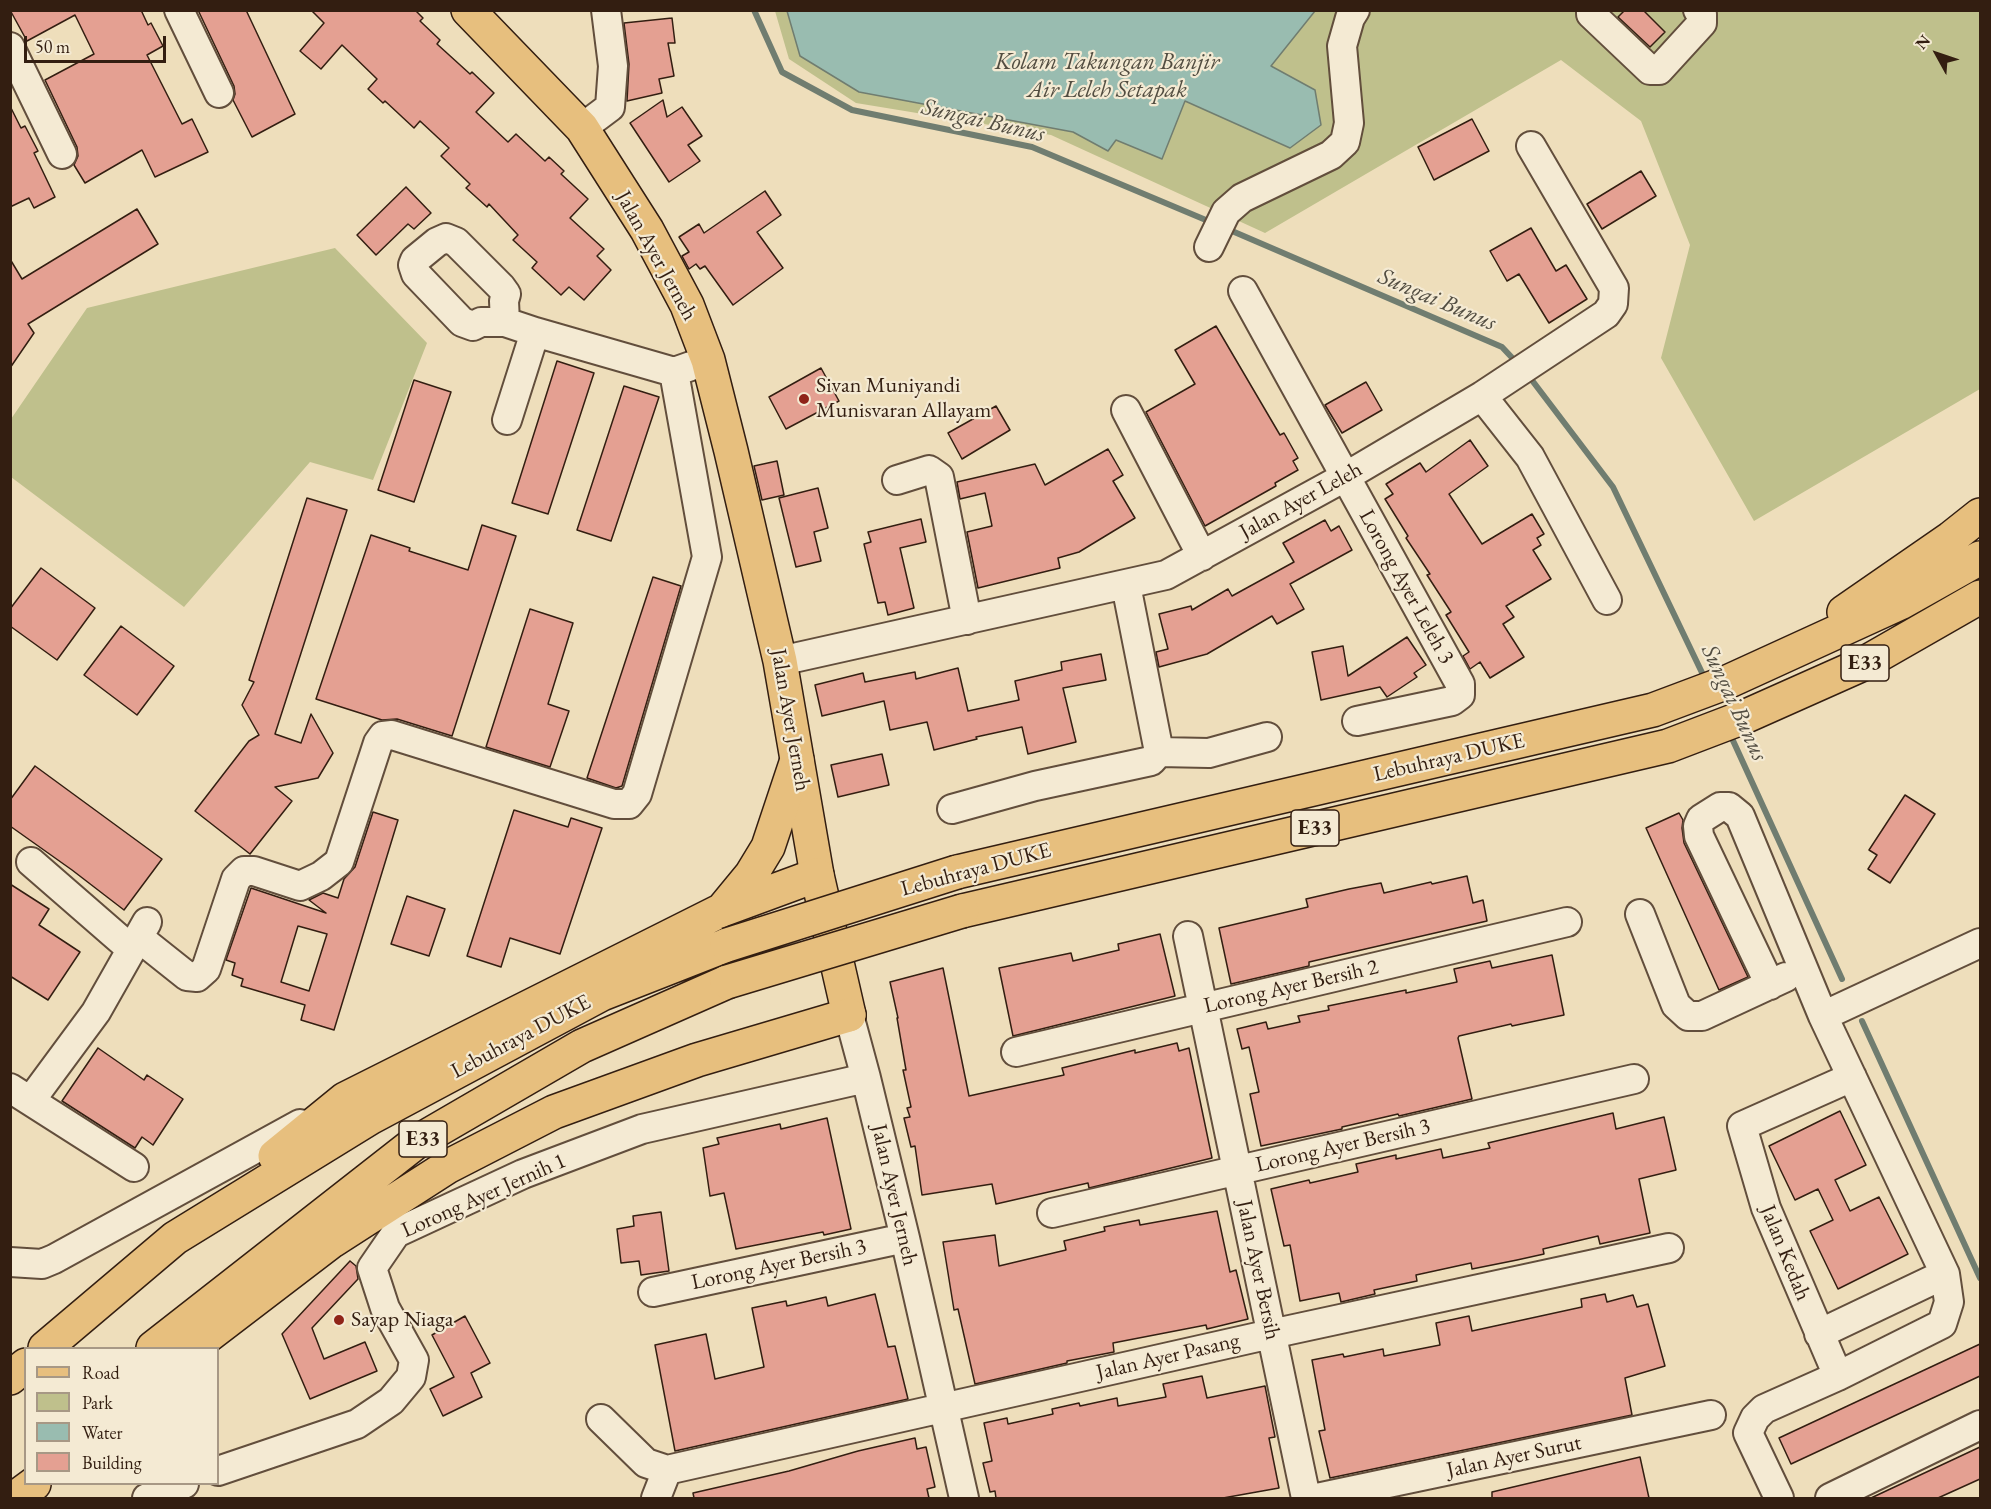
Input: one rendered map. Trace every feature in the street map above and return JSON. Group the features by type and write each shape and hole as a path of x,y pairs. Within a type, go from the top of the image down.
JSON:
{"main road":[{"name":"Jalan Ayer Jerneh","path":"468,10 582,128 647,230 687,305 708,360 780,662 818,875 849,1015"},
{"path":"1778,657 1951,538 1980,515"},
{"name":"Lebuhraya DUKE","path":"44,1347 175,1238 370,1118 592,999 727,945 957,872 1653,710 1725,683 1900,603 1980,558"},
{"name":"Lebuhraya DUKE","path":"154,1347 415,1143 582,1046 727,982 962,911 1668,746 1744,717 1863,664 1980,597"},
{"path":"1863,664 1966,630 1980,621"},
{"path":"722,910 751,875 768,847 797,760"},
{"path":"175,1238 345,1099 722,910 818,875"},
{"path":"193,1347 332,1241 447,1167 554,1112 698,1060 849,1015"},
{"path":"13,1498 24,1484"},
{"path":"13,1498 32,1485"}],"street":[{"path":"179,10 219,93"},
{"path":"582,128 610,107 613,66 606,10"},
{"path":"1209,247 1226,212 1242,198 1331,155 1345,142 1349,123 1342,46 1350,18 1355,10"},
{"path":"1592,10 1591,14 1650,70 1659,70 1702,23 1702,14 1698,10"},
{"path":"10,46 62,154"},
{"name":"Jalan Ayer Leleh","path":"780,662 1166,575 1345,477 1511,379 1605,314 1613,304 1614,288 1531,146"},
{"name":"Lorong Ayer Leleh 3","path":"1243,291 1460,684 1460,695 1452,701 1357,720"},
{"path":"505,322 674,372 708,360"},
{"path":"507,420 535,332"},
{"path":"31,862 139,936 186,976 197,977 206,969 236,879 244,872 254,872 300,886 321,876 339,862 378,743 383,736 392,735 614,804 629,804 637,794 707,557 674,372"},
{"path":"1482,396 1530,457 1607,600"},
{"path":"1126,410 1202,556"},
{"path":"897,480 929,470 939,477 967,620"},
{"path":"697,495 740,487"},
{"path":"1126,585 1159,752"},
{"path":"952,809 1035,786 1151,761 1159,752 1209,753 1267,736"},
{"path":"1770,985 1699,836 1698,826 1701,819 1720,807 1729,807 1740,816 1823,1016 1945,1274 1949,1302 1942,1324 1838,1376 1764,1409 1755,1418 1748,1433 1779,1498"},
{"path":"1640,914 1676,1005 1688,1016 1702,1016 1804,969"},
{"name":"Lorong Ayer Bersih 2","path":"1016,1052 1567,922"},
{"path":"134,1167 21,1094 96,1012 139,936"},
{"name":"Jalan Ayer Bersih","path":"1188,936 1306,1498"},
{"path":"1823,1016 1980,943"},
{"name":"Jalan Ayer Jerneh","path":"849,1015 866,1077 964,1498"},
{"name":"Lorong Ayer Jernih 1","path":"219,1471 357,1424 391,1401 411,1377 414,1360 385,1308 372,1268 396,1233 523,1174 642,1129 866,1077"},
{"name":"Jalan Kedah","path":"1838,1376 1766,1208 1742,1126 1852,1077"},
{"name":"Lorong Ayer Bersih 3","path":"1052,1213 1634,1079"},
{"path":"10,1262 42,1264 54,1259 345,1099"},
{"name":"Lorong Ayer Bersih 3","path":"653,1292 904,1238"},
{"name":"Jalan Ayer Pasang","path":"667,1470 1271,1334 1669,1248"},
{"path":"1819,1334 1945,1274"},
{"name":"Jalan Ayer Surut","path":"1317,1498 1711,1415"},
{"path":"600,1419 646,1463 667,1470 656,1498"},
{"path":"1830,1498 1980,1425"},
{"path":"147,1498 181,1485"}],"green space":[{"path":"775,11 1980,11 1980,389 1754,521 1661,358 1690,245 1641,121 1561,60 1265,233 1051,135 856,103 789,59"},
{"path":"335,248 427,343 373,480 310,462 184,607 11,477 11,419 87,308"}],"water":[{"name":"Kolam Takungan Banjir Air Leleh Setapak","path":"787,11 1315,11 1271,66 1315,90 1321,125 1290,148 1185,101 1162,159 1116,140 1108,151 1073,132 859,92 800,56"}],"building":[{"path":"10,10 141,10 148,25 151,23 163,46 147,55 182,124 192,119 208,152 155,177 142,150 85,183 74,165 78,156 77,147 45,80 94,54 75,15 27,41"},
{"path":"198,10 246,10 295,114 252,137 233,100 234,86"},
{"path":"311,10 415,10 423,18 420,21 440,40 437,44 494,93 476,112 508,142 516,134 545,161 549,157 564,171 561,174 588,199 570,218 604,249 597,256 611,270 584,300 569,287 561,295 532,268 537,262 513,240 518,235 489,204 487,207 466,188 470,184 441,156 449,148 420,121 414,128 385,101 383,103 368,89 377,79 342,45 321,69 300,51 324,23"},
{"path":"1625,10 1643,10 1665,32 1650,47 1618,17"},
{"path":"672,18 675,43 668,43 674,76 659,79 662,93 627,101 629,64 624,23"},
{"path":"663,100 667,117 682,107 702,136 688,145 700,161 669,182 630,123"},
{"path":"10,106 21,128 25,126 38,151 34,153 55,197 34,208 29,198 10,207"},
{"path":"1472,119 1489,151 1434,180 1418,147"},
{"path":"1641,171 1656,196 1602,229 1587,204"},
{"path":"406,187 431,213 414,229 408,224 376,255 357,235"},
{"path":"765,191 781,215 757,232 783,268 733,305 705,266 700,269 696,264 689,269 682,256 689,252 679,237 699,224 704,233"},
{"path":"137,209 158,244 28,324 34,333 10,368 10,259 22,279"},
{"path":"1531,228 1556,271 1566,265 1587,299 1549,323 1519,274 1507,281 1490,251"},
{"path":"1216,326 1280,435 1284,433 1298,458 1293,461 1298,470 1275,483 1276,486 1205,526 1146,412 1195,384 1175,350"},
{"path":"557,361 594,373 548,514 512,503"},
{"name":"Sivan Muniyandi Munisvaran Allayam","path":"821,368 839,401 786,429 769,397"},
{"path":"414,380 451,392 414,502 378,490"},
{"path":"1366,382 1382,410 1342,433 1325,405"},
{"path":"624,386 659,397 611,541 577,530"},
{"path":"996,406 1010,430 962,459 948,433"},
{"path":"1470,440 1488,466 1449,494 1482,544 1532,514 1544,534 1537,538 1541,545 1533,550 1551,579 1506,606 1514,617 1503,624 1524,657 1490,678 1480,662 1470,669 1463,656 1469,652 1446,615 1451,612 1427,575 1430,574 1406,538 1408,536 1385,499 1393,494 1386,484 1420,463 1426,472"},
{"path":"1108,449 1123,475 1113,481 1135,518 1079,552 1058,558 1060,568 978,588 967,532 992,526 985,493 960,499 957,482 1035,464 1045,485"},
{"path":"777,461 784,495 762,500 754,466"},
{"path":"818,488 828,528 814,532 821,561 796,567 779,498"},
{"path":"307,498 347,510 275,734 301,743 311,714 333,753 318,778 275,787 292,801 250,854 195,811 249,741 259,735 242,705 254,682 249,680"},
{"path":"921,519 926,542 900,548 914,608 888,615 885,602 878,603 864,544 871,542 868,532"},
{"path":"1325,520 1331,531 1339,526 1352,550 1290,584 1304,609 1277,624 1272,616 1207,654 1159,667 1156,652 1168,649 1159,614 1191,606 1192,610 1228,589 1232,596 1294,562 1283,543"},
{"path":"482,525 516,536 452,736 397,719 382,720 316,699 371,535 410,548 409,551 468,570"},
{"path":"41,568 95,608 57,660 10,626 10,609"},
{"path":"653,577 681,586 622,786 616,788 587,778"},
{"path":"530,609 573,623 548,704 569,711 550,767 486,747"},
{"path":"121,626 174,666 137,715 84,675"},
{"path":"1407,637 1426,665 1414,673 1417,677 1387,697 1380,687 1321,700 1312,652 1343,646 1348,676"},
{"path":"1101,654 1106,680 1063,688 1076,742 1028,754 1022,727 976,737 977,739 934,750 927,722 890,730 884,701 822,716 815,685 863,673 865,682 915,672 916,679 958,668 968,711 1019,700 1015,681 1062,670 1061,662"},
{"path":"882,754 889,785 838,797 831,765"},
{"path":"35,766 162,859 124,910 10,826 10,800"},
{"path":"1905,795 1935,814 1890,883 1868,869 1877,855 1869,850"},
{"path":"514,810 568,827 571,818 602,828 560,954 510,938 501,967 467,956"},
{"path":"373,812 398,820 334,1030 301,1020 305,1005 241,986 243,979 232,975 235,963 226,960 251,888 326,913 309,900 323,893 338,898 344,879 355,867","holes":["298,926 327,934 309,991 281,982"]},
{"path":"1679,813 1683,820 1684,843 1748,977 1719,990 1646,828"},
{"path":"1467,876 1473,903 1483,900 1487,921 1309,962 1309,966 1231,984 1219,928 1308,907 1306,899 1349,889 1381,883 1384,893"},
{"path":"10,884 49,909 39,925 80,952 48,1000 10,976"},
{"path":"407,896 445,909 429,956 391,944"},
{"path":"1160,934 1175,996 1013,1036 999,968 1071,953 1073,961 1119,950 1118,944"},
{"path":"1552,955 1564,1015 1459,1036 1472,1099 1261,1146 1250,1094 1259,1092 1249,1047 1242,1049 1237,1029 1266,1022 1268,1029 1300,1022 1298,1016 1329,1010 1328,1006 1457,982 1454,969 1490,961 1492,968"},
{"path":"943,968 969,1096 1064,1075 1062,1068 1135,1050 1135,1053 1177,1043 1179,1051 1189,1048 1212,1158 1089,1188 1088,1183 996,1204 992,1184 922,1195 915,1146 911,1147 904,1118 910,1117 907,1108 911,1107 903,1070 906,1070 898,1018 890,982"},
{"path":"98,1048 144,1080 147,1075 183,1099 153,1145 142,1137 135,1148 62,1101"},
{"path":"1840,1111 1866,1165 1835,1180 1850,1211 1879,1197 1908,1254 1838,1289 1810,1231 1833,1220 1818,1189 1795,1200 1769,1146"},
{"path":"1613,1113 1616,1129 1664,1117 1676,1170 1639,1179 1650,1233 1600,1244 1598,1236 1543,1249 1544,1254 1517,1260 1472,1269 1471,1263 1416,1275 1417,1281 1374,1290 1375,1294 1341,1302 1339,1293 1300,1301 1290,1245 1284,1246 1271,1189 1358,1172 1356,1164 1396,1155 1396,1159 1441,1149 1443,1158 1490,1148 1488,1143"},
{"path":"827,1118 851,1229 824,1235 823,1232 736,1249 724,1193 710,1196 703,1148 719,1144 717,1138 780,1124 781,1129"},
{"path":"1217,1211 1230,1272 1236,1270 1248,1319 1207,1329 1206,1325 1113,1343 1114,1352 975,1384 958,1309 954,1310 943,1242 995,1235 999,1266 1066,1250 1064,1241 1105,1231 1104,1227 1139,1220 1140,1225"},
{"path":"661,1212 669,1271 641,1275 639,1261 621,1263 617,1229 634,1226 633,1216"},
{"path":"350,1261 356,1266 358,1279 312,1328 324,1359 365,1342 377,1371 310,1399 282,1334"},
{"path":"875,1294 888,1347 895,1346 908,1399 675,1451 655,1345 706,1334 715,1379 764,1367 752,1308 786,1301 787,1306 826,1297 828,1306"},
{"path":"1605,1294 1607,1302 1633,1295 1637,1307 1648,1304 1665,1366 1625,1378 1632,1415 1330,1478 1319,1431 1325,1430 1312,1360 1343,1354 1344,1357 1383,1349 1384,1356 1440,1345 1436,1323 1469,1316 1472,1331 1582,1307 1581,1299"},
{"path":"465,1316 490,1363 471,1373 482,1397 443,1416 430,1389 454,1377 432,1335"},
{"path":"1980,1344 1980,1376 1791,1464 1779,1438"},
{"path":"1202,1376 1207,1398 1265,1386 1275,1437 1269,1438 1279,1488 1223,1498 996,1498 995,1491 990,1492 983,1463 992,1461 984,1423 1007,1418 1008,1424 1053,1414 1052,1409 1079,1403 1080,1406 1117,1398 1118,1406 1166,1397 1163,1384"},
{"path":"915,1438 917,1449 926,1447 935,1487 927,1489 929,1498 694,1498 693,1493"},
{"path":"1980,1447 1980,1479 1938,1498 1871,1498"},
{"path":"1640,1457 1649,1498 1492,1498 1492,1492"}],"waterway":[{"name":"Sungai Bunus","path":"754,10 782,72 852,110 1032,147 1213,223"},
{"name":"Sungai Bunus","path":"1225,228 1502,347 1517,363"},
{"name":"Sungai Bunus","path":"1528,375 1613,487 1706,681"},
{"name":"Sungai Bunus","path":"1730,734 1842,979"},
{"name":"Sungai Bunus","path":"1862,1021 1980,1278"}],"place":[{"name":"Sivan Muniyandi Munisvaran Allayam","path":"804,399"},
{"name":"Sayap Niaga","path":"339,1320"}]}
